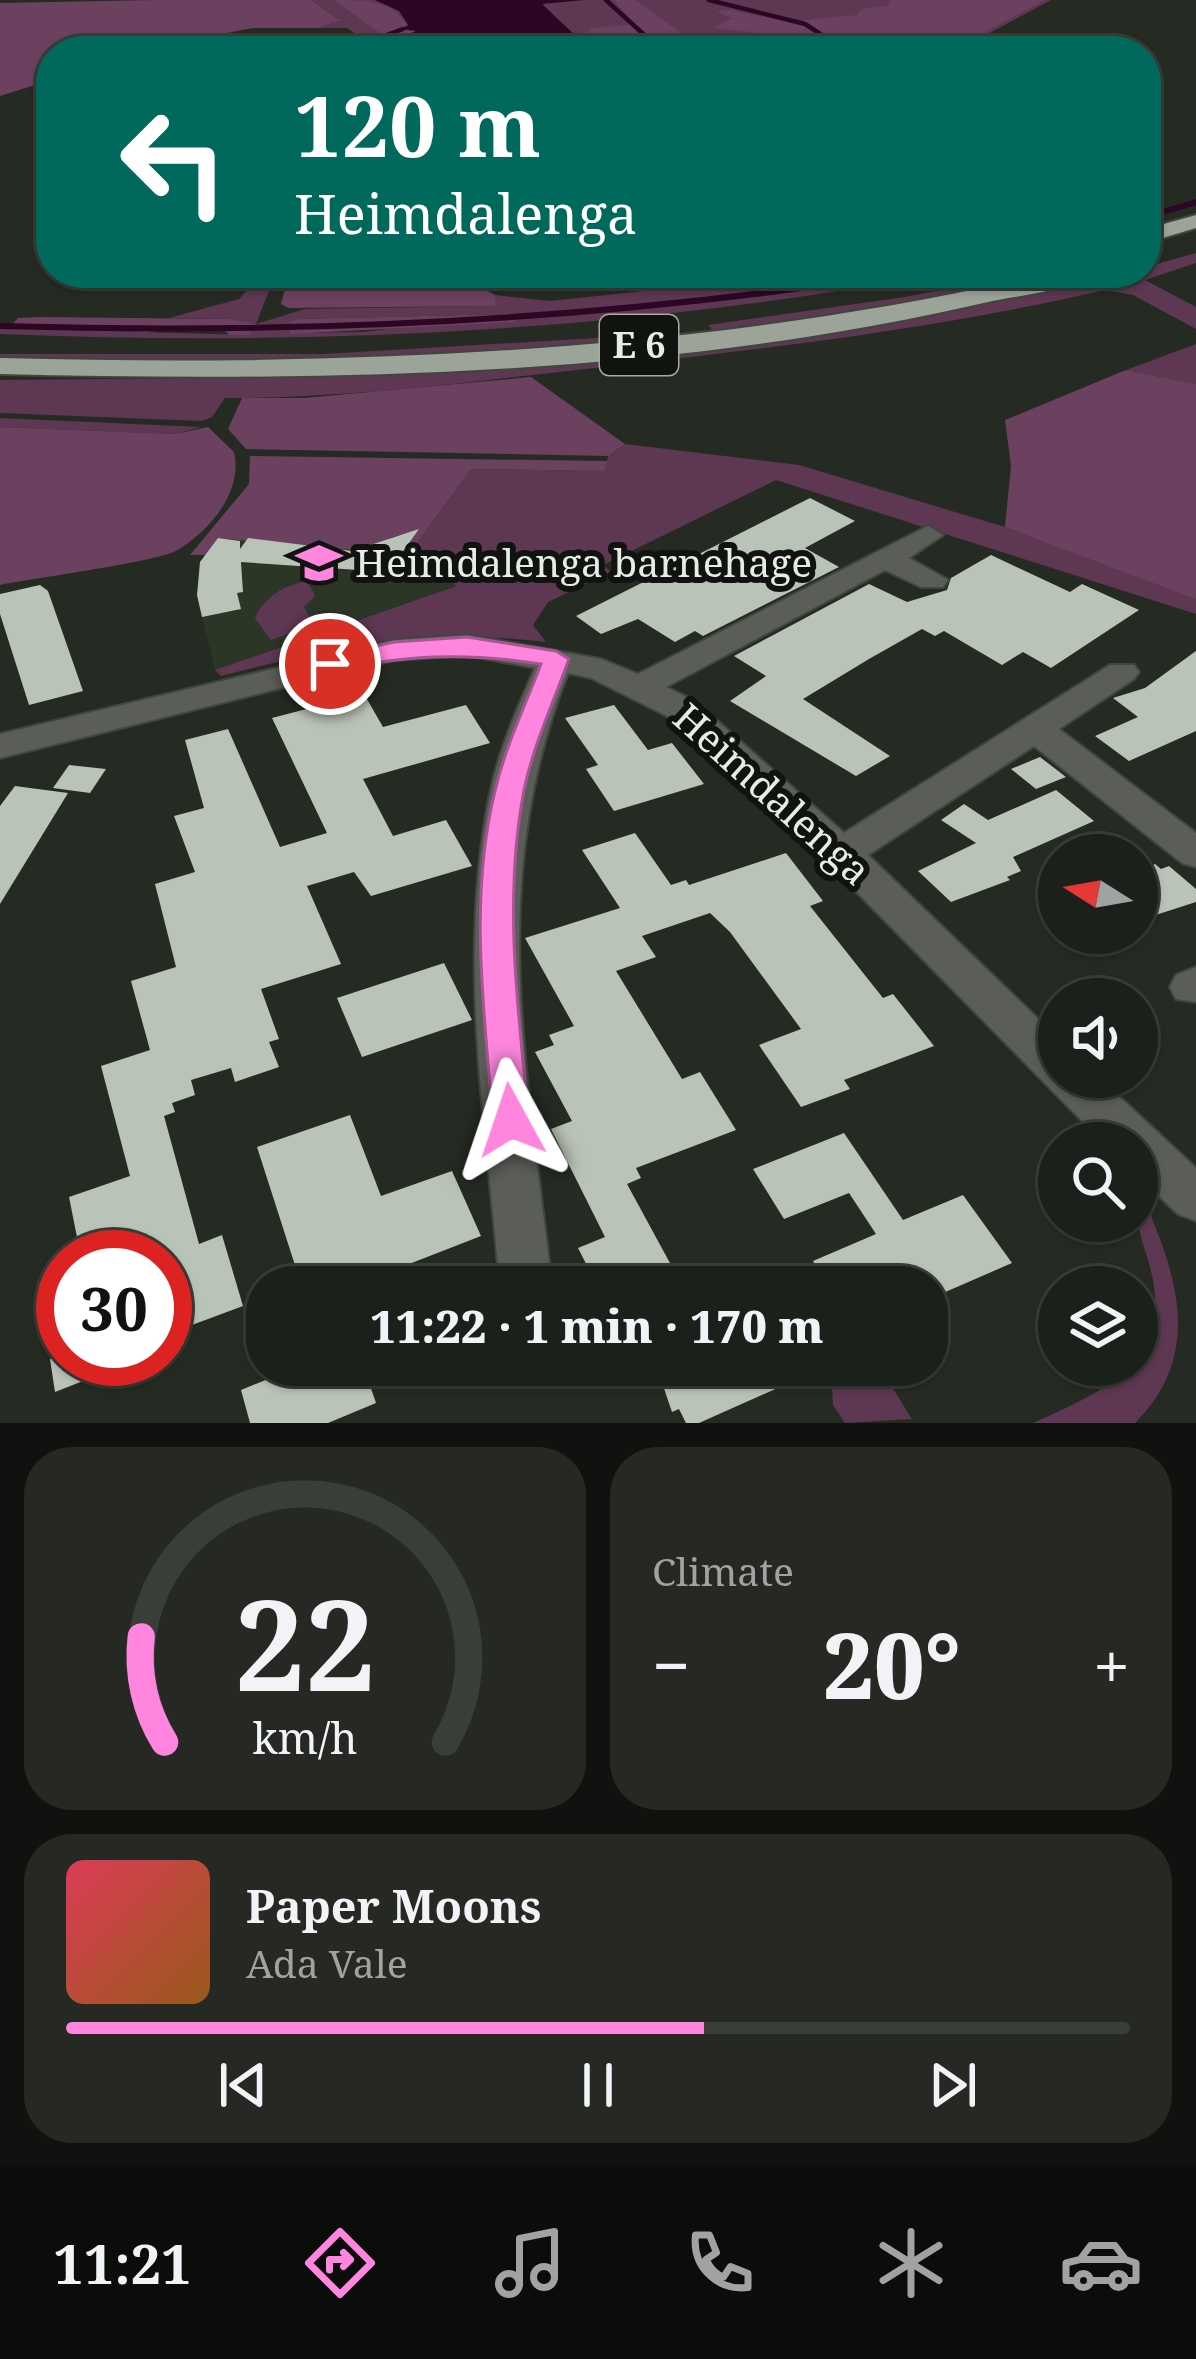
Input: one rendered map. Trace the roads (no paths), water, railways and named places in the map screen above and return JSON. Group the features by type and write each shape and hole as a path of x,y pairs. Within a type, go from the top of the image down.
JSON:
{"highway":[{"path":"1161,232 1196,221"},
{"path":"1161,252 1196,242"},
{"name":"E 6","path":"0,346 316,348 541,335 830,302 909,288"},
{"name":"E 6","path":"0,366 257,369 552,353 813,324 1001,288"}],"street":[{"path":"642,686 928,535"},
{"path":"884,558 932,580"},
{"name":"Heimdalenga","path":"0,746 394,650 467,645 601,669 682,709 842,853 1038,1047"},
{"path":"524,1266 497,963 497,881 510,786 556,659"},
{"path":"842,853 1121,672"},
{"path":"1034,728 1196,853"},
{"path":"1089,1098 1114,1122"},
{"path":"1158,1165 1195,1200"}],"waterway":[{"path":"606,0 646,36"},
{"path":"709,0 805,24 823,36"},
{"path":"384,36 403,29"},
{"path":"1161,212 1196,202"},
{"path":"0,326 227,328 453,321 798,288"}],"place":[{"name":"Heimdalenga barnehage","path":"319,563"}]}
